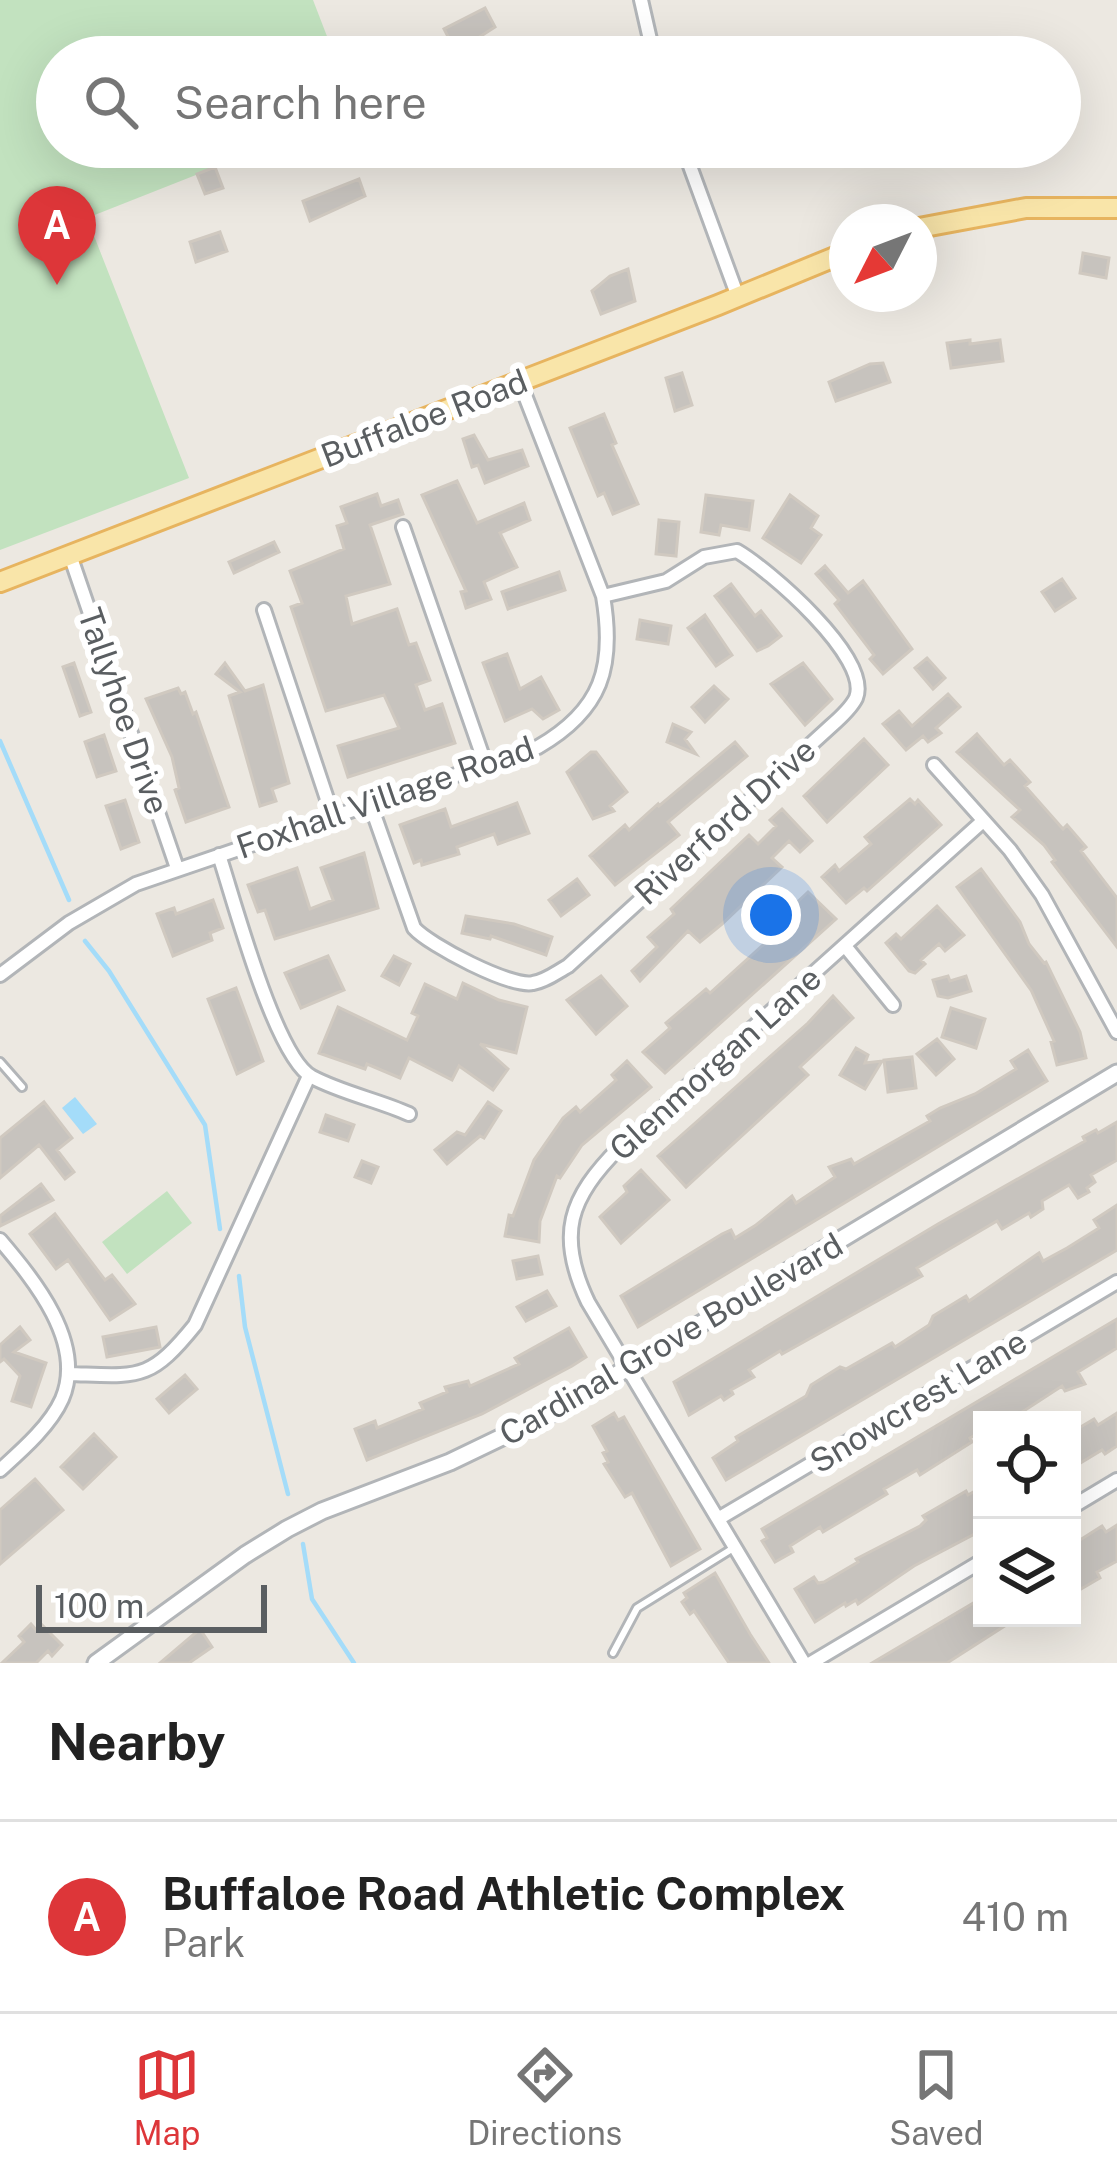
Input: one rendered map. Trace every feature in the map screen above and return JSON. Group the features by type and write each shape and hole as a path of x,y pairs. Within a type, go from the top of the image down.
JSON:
{"main road":[{"path":"937,225 1026,208 1117,208"},
{"name":"Buffaloe Road","path":"0,582 829,259"}],"street":[{"path":"641,0 649,36"},
{"path":"691,168 738,297"},
{"name":"Foxhall Village Road","path":"0,975 69,923 136,884 538,747 563,733 584,712 600,686 607,657 603,596 519,380"},
{"path":"403,527 486,766"},
{"name":"Riverford Drive","path":"370,803 414,928 426,942 514,982 531,985 568,966 856,698 858,681 838,645 772,574 737,551 704,557 666,581 603,596"},
{"name":"Tallyhoe Drive","path":"70,555 177,868"},
{"path":"264,610 332,814"},
{"path":"934,765 1042,895 1117,1032"},
{"name":"Glenmorgan Lane","path":"807,1663 577,1280 568,1237 581,1193 620,1147 983,821"},
{"path":"219,855 278,1030 309,1076 409,1114"},
{"path":"844,946 893,1005"},
{"name":"Cardinal Grove Boulevard","path":"96,1663 287,1529 506,1437 1117,1073"},
{"path":"69,1374 140,1375 167,1360 195,1325 309,1076"},
{"path":"0,1470 61,1402 69,1374 50,1307 2,1247"},
{"name":"Snowcrest Lane","path":"718,1520 1117,1282"},
{"path":"1081,1502 1117,1480"},
{"path":"807,1663 973,1566"}],"lane":[{"path":"0,1062 22,1087"},
{"path":"613,1653 638,1609 734,1547"}],"green space":[{"path":"0,0 313,0 327,36 36,36 36,168 214,168 87,218 189,478 0,550"},
{"path":"167,1191 192,1223 127,1274 102,1242"}],"water":[{"path":"75,1097 97,1124 83,1134 62,1108"}],"building":[{"path":"485,8 495,27 481,36 448,36 444,29"},
{"path":"215,168 223,188 205,194 197,174"},
{"path":"359,179 365,196 310,221 303,201"},
{"path":"220,232 227,251 196,262 190,242"},
{"path":"1083,253 1109,258 1106,278 1080,273"},
{"path":"628,269 635,301 601,314 592,291"},
{"path":"970,340 970,344 1000,340 1003,361 951,368 947,343"},
{"path":"883,363 890,382 836,401 829,382"},
{"path":"682,373 692,405 675,411 666,378"},
{"path":"604,414 638,504 613,514 604,493 598,496 570,428"},
{"path":"474,435 488,460 522,450 528,466 485,483 478,465 472,467 463,439"},
{"path":"457,481 477,523 524,503 530,520 500,533 517,567 484,582 491,599 466,608 461,592 466,591 422,495"},
{"path":"377,494 381,506 398,500 403,514 370,525 390,584 346,596 352,624 397,609 409,645 416,643 430,680 416,685 425,710 442,704 455,743 348,777 338,746 399,728 384,695 326,711 291,607 302,603 290,571 344,549 337,526 347,523 341,507"},
{"path":"706,495 753,501 749,530 721,525 719,535 701,532"},
{"path":"790,495 818,516 811,528 821,535 801,563 763,538"},
{"path":"659,520 679,522 676,556 656,554"},
{"path":"274,542 279,552 234,573 229,562"},
{"path":"825,566 848,593 863,581 912,649 883,674 835,604 839,600 816,574"},
{"path":"559,572 565,590 508,609 502,592"},
{"path":"1062,579 1075,598 1055,611 1042,592"},
{"path":"731,584 755,616 761,611 781,636 768,646 757,651 715,596"},
{"path":"705,615 732,655 716,666 688,628"},
{"path":"640,620 671,626 668,644 637,639"},
{"path":"507,654 520,689 541,677 559,710 543,719 532,709 505,721 483,663"},
{"path":"927,658 945,678 933,689 915,668"},
{"path":"74,663 91,712 80,716 63,667"},
{"path":"225,663 245,691 263,685 289,783 272,789 276,801 260,806 229,696 240,692 216,674"},
{"path":"803,663 832,699 805,725 771,684"},
{"path":"714,686 728,699 705,722 692,707"},
{"path":"178,688 196,712 229,807 186,822 175,790 179,788 172,757 146,699"},
{"path":"948,694 960,707 928,742 923,736 906,750 883,724 899,711 912,726"},
{"path":"673,724 691,732 685,739 696,754 667,742"},
{"path":"977,734 1004,765 1010,760 1030,782 1025,786 1086,847 1081,851 1117,898 1117,947 1044,845 1012,817 1020,810 957,752"},
{"path":"104,735 116,771 97,777 85,742"},
{"path":"864,739 888,765 827,822 804,796"},
{"path":"735,742 747,756 668,822 679,835 615,885 590,856 625,825 629,830"},
{"path":"596,752 627,792 610,806 614,811 593,819 567,772"},
{"path":"910,799 915,804 918,800 941,825 867,891 864,888 846,903 822,877 835,865 839,871 871,844 865,837"},
{"path":"125,800 139,842 121,849 106,806"},
{"path":"517,803 529,833 498,844 494,834 457,847 459,854 414,863 400,825 445,809 451,827"},
{"path":"782,809 812,841 800,852 789,841 772,858 782,867 722,924 700,942 688,931 640,981 632,971 657,947 648,937 674,914 671,909 749,835 758,844 776,826 770,820"},
{"path":"364,853 378,908 275,939 265,910 258,912 248,885 297,868 310,909 333,900 321,868"},
{"path":"981,869 1020,922 1029,944 1046,962 1080,1032 1086,1058 1057,1065 1054,1041 1031,990 957,887"},
{"path":"577,879 589,895 561,916 549,900"},
{"path":"808,892 836,919 665,1073 643,1052 670,1028 666,1023 706,989 710,993 795,916 789,910"},
{"path":"213,900 223,928 210,933 212,940 173,956 157,914 174,908 176,914"},
{"path":"937,906 964,935 945,951 939,944 921,960 925,964 915,973 909,971 886,943 896,934 901,939"},
{"path":"466,916 514,924 552,937 546,955 491,936 462,933"},
{"path":"328,956 344,990 301,1008 285,973"},
{"path":"394,956 410,964 399,985 382,976"},
{"path":"601,976 627,1006 596,1034 567,1000"},
{"path":"948,976 950,981 966,976 971,991 938,996 933,980"},
{"path":"463,983 527,1007 516,1053 480,1044 508,1069 493,1090 459,1066 452,1080 409,1058 400,1078 367,1064 365,1069 319,1053 338,1007 407,1040 425,984 457,999"},
{"path":"236,988 263,1061 237,1074 208,999"},
{"path":"833,996 853,1018 800,1067 808,1075 686,1187 658,1156"},
{"path":"951,1008 985,1019 976,1048 942,1037"},
{"path":"937,1039 954,1059 936,1075 917,1054"},
{"path":"856,1048 868,1055 865,1063 882,1061 865,1089 840,1075"},
{"path":"1028,1050 1047,1081 638,1327 621,1296 722,1234 731,1230 735,1238 792,1196 796,1203 835,1177 829,1167 851,1159 854,1164 930,1121 927,1116 940,1108 1016,1069 1011,1061"},
{"path":"912,1057 916,1088 888,1092 884,1060"},
{"path":"627,1061 651,1087 582,1145 557,1176 540,1221 539,1242 505,1236 509,1215 513,1216 534,1160 563,1118 576,1107 580,1112 616,1080 612,1075"},
{"path":"44,1102 72,1138 57,1150 74,1172 65,1179 39,1145 0,1178 0,1138"},
{"path":"488,1102 501,1111 484,1138 480,1136 447,1164 435,1150 457,1132 465,1135"},
{"path":"326,1115 354,1125 348,1141 320,1132"},
{"path":"1117,1122 1117,1160 1091,1175 1095,1182 1087,1188 1089,1192 1078,1198 1069,1185 1042,1201 1043,1209 1031,1217 1029,1213 1002,1229 997,1221 917,1268 922,1276 780,1351 749,1370 754,1377 731,1390 733,1394 689,1415 674,1382 1085,1141 1083,1137"},
{"path":"362,1161 378,1167 371,1183 355,1177"},
{"path":"641,1170 669,1200 621,1243 600,1217 627,1192 624,1186"},
{"path":"41,1184 53,1200 0,1226 0,1216"},
{"path":"1117,1205 1117,1250 726,1480 713,1458 738,1441 736,1437 806,1396 811,1385 840,1367 846,1369 892,1343 895,1347 929,1325 933,1316 966,1296 969,1301 1039,1253 1043,1261 1067,1248 1099,1228 1094,1220"},
{"path":"55,1214 105,1280 112,1275 135,1304 110,1320 68,1260 56,1269 30,1234"},
{"path":"538,1256 542,1274 517,1279 513,1261"},
{"path":"547,1291 556,1306 526,1321 517,1307"},
{"path":"1117,1319 1117,1348 1078,1372 1085,1384 1065,1391 1062,1386 1024,1411 973,1411 972,1442 920,1475 917,1470 884,1489 887,1494 823,1532 820,1527 775,1562 762,1541 767,1538 762,1529"},
{"path":"20,1327 30,1340 14,1352 46,1363 31,1407 12,1401 20,1376 4,1359 0,1362 0,1345"},
{"path":"156,1327 160,1347 107,1357 103,1337"},
{"path":"569,1328 586,1357 482,1414 367,1460 355,1429 375,1421 377,1428 423,1409 420,1403 447,1392 445,1387 468,1381 470,1386 519,1364 515,1358"},
{"path":"185,1375 197,1389 169,1413 157,1399"},
{"path":"614,1413 618,1420 624,1417 700,1549 671,1566 632,1493 625,1497 604,1464 607,1451 593,1426"},
{"path":"1117,1413 1117,1446 1081,1463 1081,1427 1094,1419 1098,1425"},
{"path":"94,1434 116,1457 83,1489 61,1467"},
{"path":"35,1479 63,1510 0,1564 0,1510"},
{"path":"966,1491 968,1495 973,1492 973,1535 914,1566 858,1604 856,1600 845,1603 815,1622 795,1589 814,1577 824,1582 858,1562 856,1559 920,1526 926,1520 923,1516"},
{"path":"1117,1525 1117,1561 1081,1589 1081,1539 1102,1526 1106,1532"},
{"path":"715,1573 769,1663 729,1663 694,1611 690,1614 682,1602 687,1598 684,1593"},
{"path":"973,1603 973,1627 1003,1627 947,1663 872,1663"},
{"path":"31,1624 37,1631 42,1625 62,1645 36,1663 2,1663 24,1642 19,1636"},
{"path":"200,1629 212,1647 189,1663 160,1663"}],"waterway":[{"path":"0,741 69,900"},
{"path":"85,941 109,971 205,1125 220,1229"},
{"path":"239,1276 245,1327 288,1494"},
{"path":"303,1544 312,1599 354,1663"}],"place":[{"name":"Buffaloe Road Athletic Complex","path":"57,285"}]}
